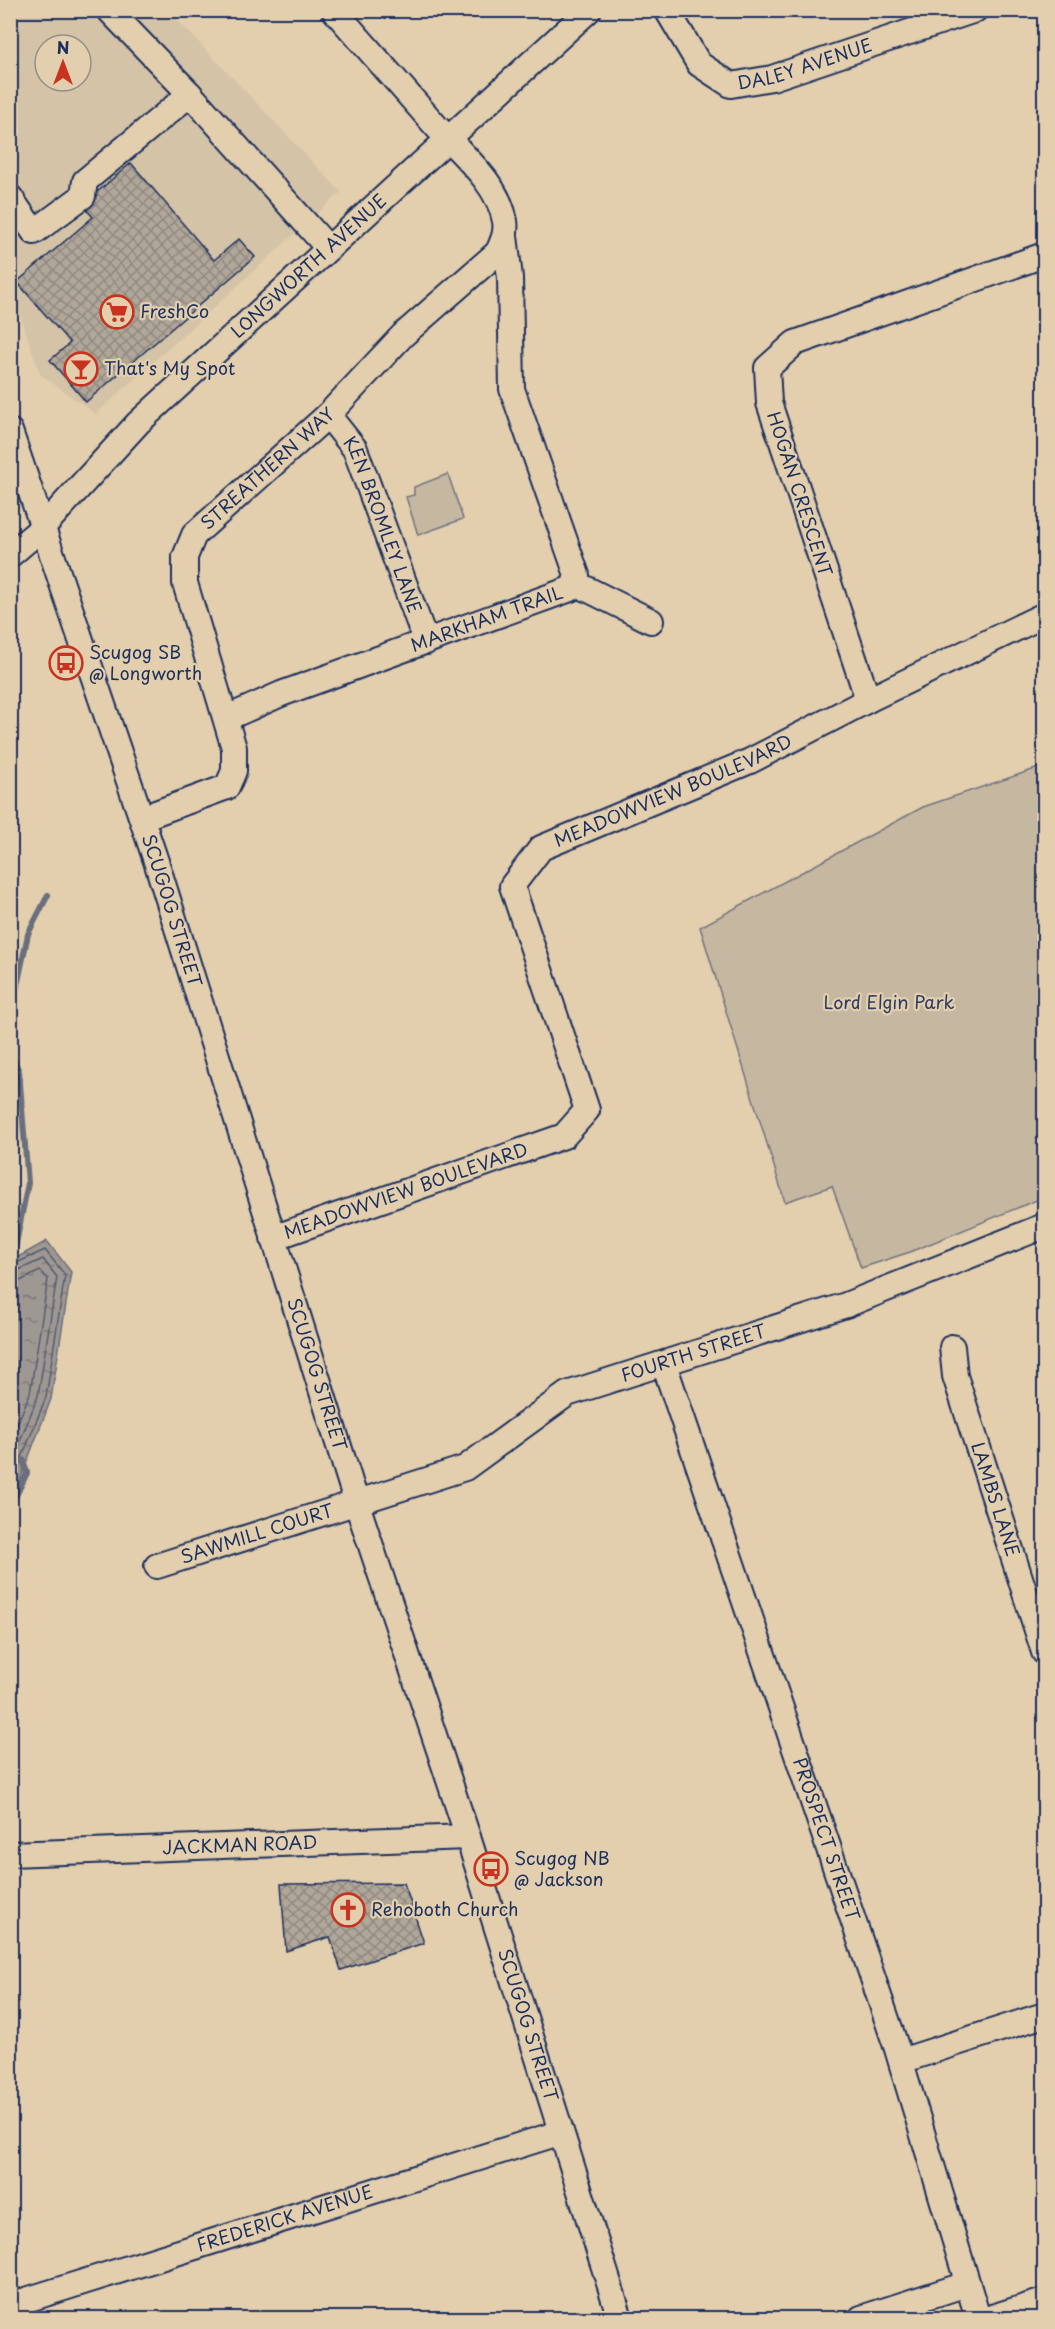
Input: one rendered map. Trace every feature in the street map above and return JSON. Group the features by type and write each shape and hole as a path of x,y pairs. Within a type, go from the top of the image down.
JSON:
{"street":[{"path":"109,10 190,94 328,248"},
{"path":"334,10 448,139 473,163 495,195 505,221 505,236"},
{"name":"LONGWORTH AVENUE","path":"10,555 43,527 138,423 589,10"},
{"name":"DALEY AVENUE","path":"667,10 699,64 731,85 772,78 975,10"},
{"path":"10,197 34,232 82,196 85,181 190,94"},
{"name":"STREATHERN WAY","path":"142,818 228,787 234,771 234,748 227,718 185,583 185,557 194,535 328,415 403,335 498,252 505,236"},
{"name":"MARKHAM TRAIL","path":"227,718 281,694 573,588 577,575 512,389 510,278 505,236"},
{"name":"HOGAN CRESCENT","path":"868,700 769,403 767,368 795,343 1044,255"},
{"name":"KEN BROMLEY LANE","path":"328,415 355,449 426,642"},
{"name":"SCUGOG STREET","path":"10,431 142,818 357,1504 468,1837 559,2133 620,2319"},
{"path":"575,583 651,621"},
{"name":"MEADOWVIEW BOULEVARD","path":"273,1238 564,1136 587,1110 512,886 540,848 750,761 868,700 1044,615"},
{"name":"FOURTH STREET","path":"357,1504 465,1468 567,1394 846,1305 1044,1226"},
{"name":"LAMBS LANE","path":"952,1347 955,1376 1044,1652"},
{"name":"PROSPECT STREET","path":"664,1364 901,2061 978,2319"},
{"name":"SAWMILL COURT","path":"157,1566 357,1504"},
{"name":"JACKMAN ROAD","path":"10,1854 468,1837"},
{"path":"901,2061 1044,2015"},
{"name":"FREDERICK AVENUE","path":"10,2305 559,2133"},
{"path":"861,2319 968,2284"},
{"path":"989,2319 1044,2301"}],"shaded area":[{"path":"10,11 169,11 341,192 96,414 40,374 11,288"}],"green space":[{"path":"448,474 463,519 418,535 406,497 414,495 414,487"},
{"name":"Lord Elgin Park","path":"1044,766 1044,1197 910,1252 861,1268 832,1186 785,1202 700,927 923,807"}],"water":[{"path":"47,1241 71,1272 51,1399 11,1503 11,1261"}],"building":[{"name":"FreshCo","path":"131,163 214,260 239,239 255,257 86,402 50,360 70,343 17,282 93,217 82,205"},
{"name":"Rehoboth Church","path":"404,1883 424,1943 341,1970 330,1937 286,1951 281,1884"}],"waterway":[{"path":"10,1042 14,1001 28,934 48,895"},
{"path":"10,1052 19,1071 28,1183 10,1274"},
{"path":"10,1508 27,1473 23,1460"}],"place":[{"name":"FreshCo","path":"117,312"},
{"name":"That's My Spot","path":"81,369"},
{"name":"Scugog SB @ Longworth","path":"66,663"},
{"name":"Scugog NB @ Jackson","path":"491,1869"},
{"name":"Rehoboth Church","path":"348,1910"}]}
